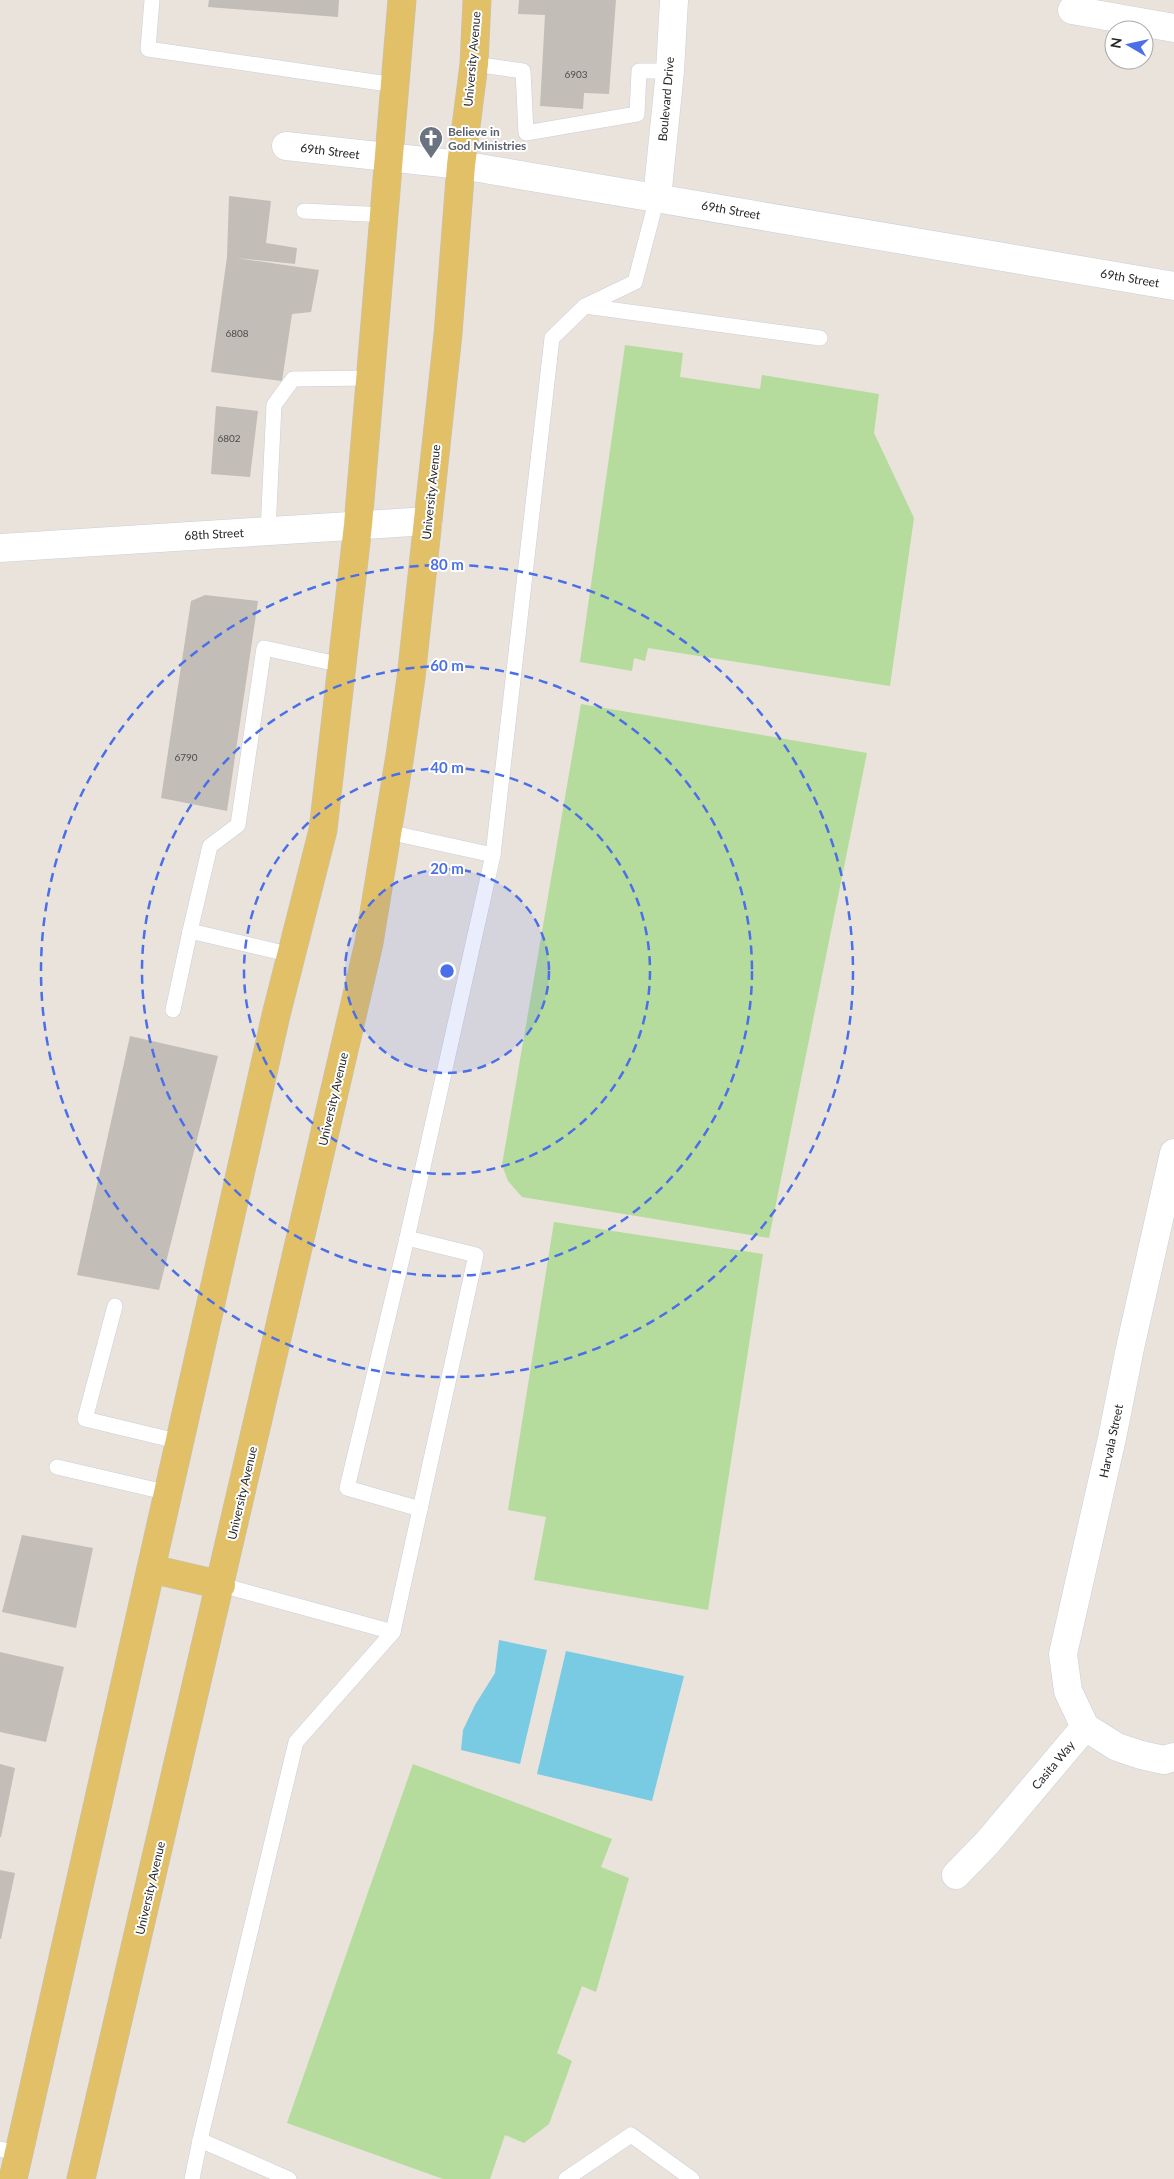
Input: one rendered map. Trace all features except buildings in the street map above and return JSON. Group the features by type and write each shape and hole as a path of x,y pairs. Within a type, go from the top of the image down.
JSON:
{"main road":[{"path":"10,2161 152,1569 276,1015 323,830 358,525 402,0"},
{"name":"University Avenue","path":"81,2179 221,1585 369,943 411,678 448,334 460,166 474,64 477,0"},
{"path":"152,1569 221,1585"}],"street":[{"name":"Boulevard Drive","path":"657,198 670,70 674,0"},
{"path":"1072,10 1174,28"},
{"name":"69th Street","path":"286,146 460,166 1174,286"},
{"name":"68th Street","path":"0,548 428,521"},
{"name":"Harvala Street","path":"1085,1727 1068,1691 1063,1654 1174,1153"},
{"path":"1085,1727 1117,1747 1164,1760 1174,1757"},
{"name":"Casita Way","path":"956,1875 988,1842 1085,1727"}],"lane":[{"path":"152,0 148,49 395,85"},
{"path":"474,64 523,71 526,133 637,114 638,71 670,70"},
{"path":"420,1509 347,1488 408,1238 493,856 552,338 585,306 635,282 657,198"},
{"path":"304,211 385,215"},
{"path":"585,306 820,338"},
{"path":"268,531 274,405 293,379 370,378"},
{"path":"173,1010 210,846 238,825 264,648 342,665"},
{"path":"388,832 493,856"},
{"path":"190,931 292,956"},
{"path":"192,2179 296,1742 393,1632 476,1255 408,1238"},
{"path":"115,1306 85,1419 181,1442"},
{"path":"57,1467 169,1493"},
{"path":"221,1585 393,1632"},
{"path":"566,2179 631,2135 692,2179"},
{"path":"200,2140 289,2179"}],"green space":[{"path":"625,345 683,353 680,377 760,389 762,375 879,394 874,433 914,518 890,686 648,648 645,661 634,658 632,671 580,662"},
{"path":"581,704 867,753 769,1238 522,1197 508,1181 502,1165"},
{"path":"554,1222 763,1254 708,1610 534,1580 546,1517 508,1510"},
{"path":"413,1764 612,1839 601,1867 629,1878 596,1992 582,1986 557,2053 572,2061 549,2124 524,2143 505,2135 490,2179 443,2179 287,2123"}],"water":[{"path":"499,1640 547,1650 520,1764 461,1750 463,1730 475,1705 495,1673"},
{"path":"566,1651 684,1676 652,1801 537,1774"}],"place":[{"name":"Believe in God Ministries","path":"431,159"}]}
